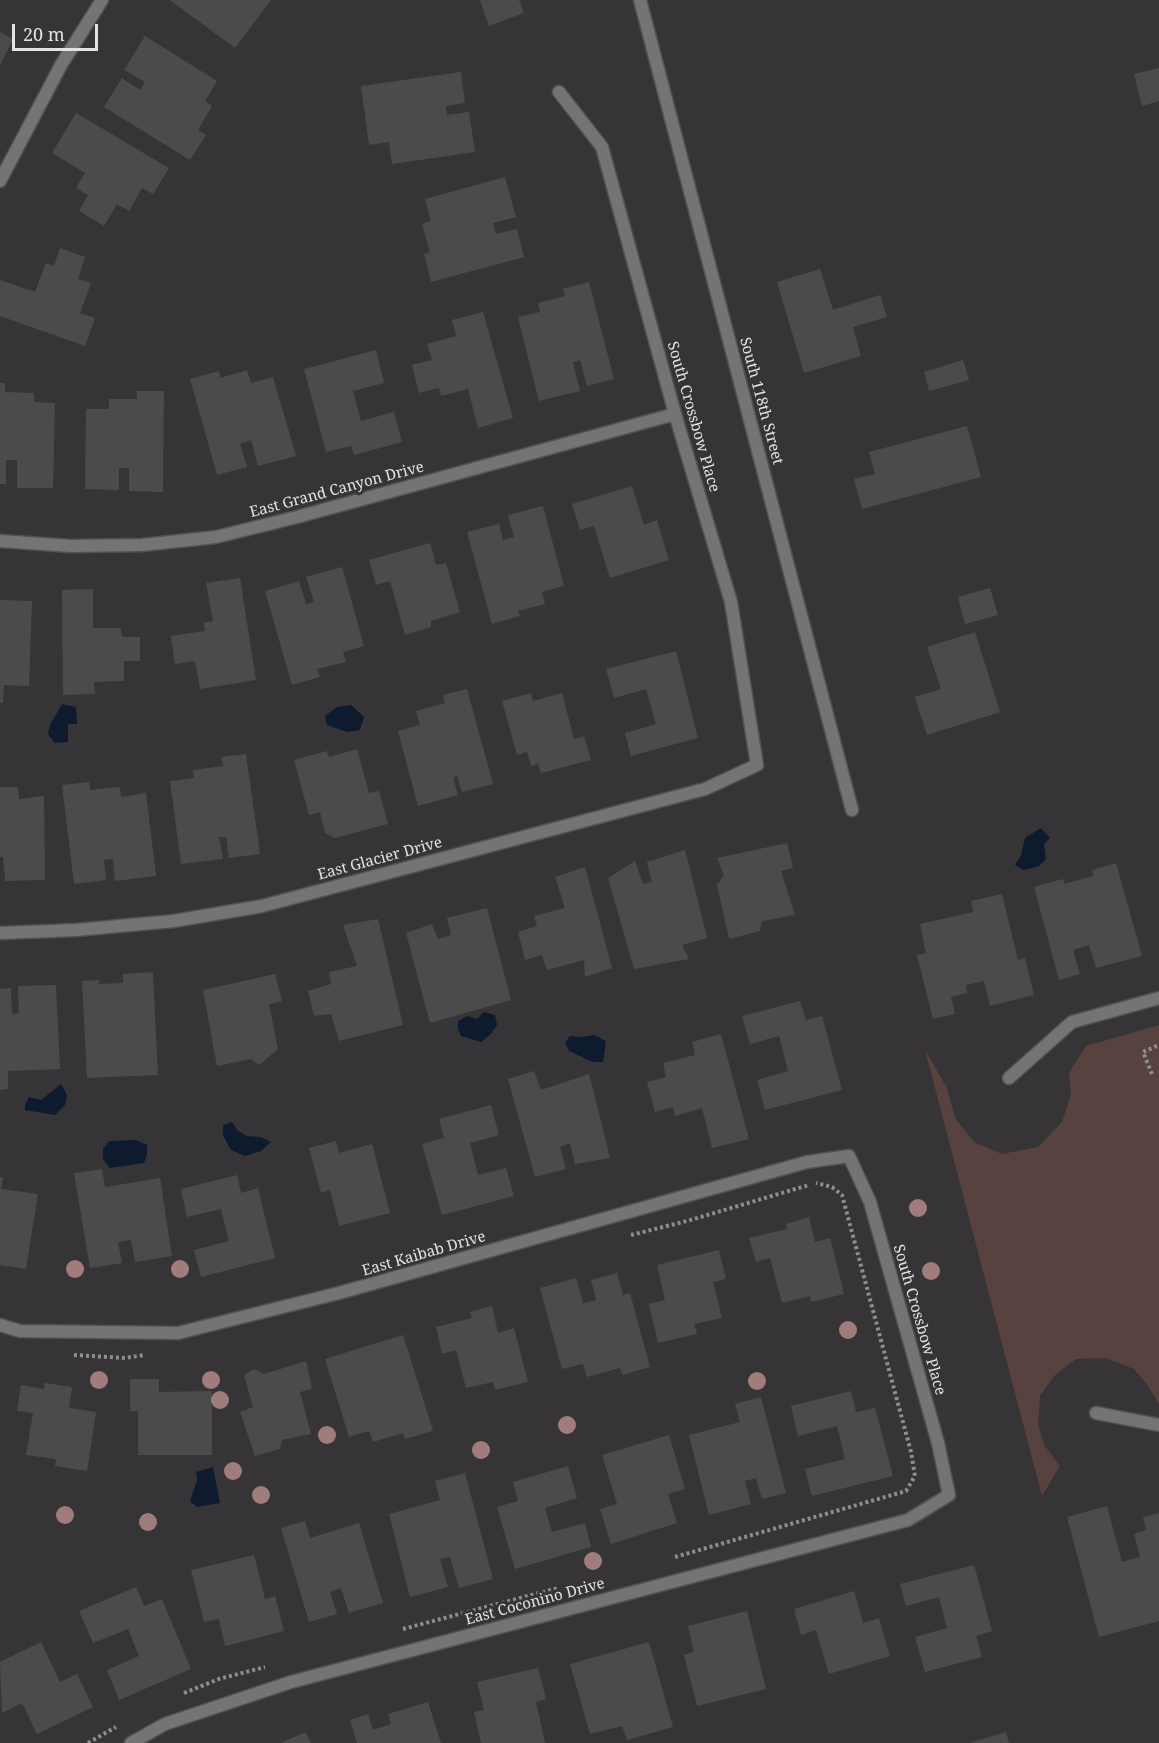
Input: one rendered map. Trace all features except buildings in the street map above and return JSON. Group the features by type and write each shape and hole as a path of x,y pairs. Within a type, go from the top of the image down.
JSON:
{"street":[{"path":"0,181 61,65 102,0"},
{"name":"South 118th Street","path":"640,0 852,810"},
{"name":"South Crossbow Place","path":"559,92 602,147 675,414 731,602 757,765"},
{"name":"East Grand Canyon Drive","path":"0,541 82,546 142,545 216,537 675,414"},
{"name":"East Glacier Drive","path":"0,933 76,930 174,921 262,906 705,789 757,765"},
{"path":"1009,1078 1072,1022 1159,998"},
{"name":"South Crossbow Place","path":"849,1156 870,1202 938,1443 949,1495"},
{"name":"East Kaibab Drive","path":"0,1325 20,1331 178,1333 339,1293 807,1162 849,1156"},
{"path":"1095,1413 1159,1425"},
{"name":"East Coconino Drive","path":"131,1743 165,1724 291,1682 908,1520 949,1495"}],"path":[{"path":"1152,1074 1143,1052 1159,1045"},
{"path":"630,1235 817,1183 832,1187 842,1195 911,1452 915,1476 906,1491 667,1560"},
{"path":"68,1354 125,1358 145,1355"},
{"path":"393,1632 559,1588"},
{"path":"176,1697 219,1679 273,1664"},
{"path":"88,1743 126,1722"}],"shaded area":[{"path":"1159,1025 1159,1404 1134,1369 1106,1358 1076,1359 1055,1375 1040,1396 1038,1424 1044,1445 1060,1466 1042,1496 925,1050 947,1088 955,1118 974,1142 1002,1154 1038,1147 1062,1122 1071,1095 1069,1073 1086,1046"}],"water":[{"path":"62,704 76,707 77,724 68,724 68,742 55,743 48,734 50,725"},
{"path":"351,705 364,717 360,730 347,732 327,725 325,716 337,707"},
{"path":"1041,828 1050,838 1044,844 1046,859 1039,866 1024,870 1015,865 1021,855 1025,838"},
{"path":"484,1012 495,1015 497,1025 491,1034 481,1042 461,1036 458,1021 467,1016 477,1019"},
{"path":"594,1035 606,1041 603,1062 593,1062 569,1051 565,1043 570,1036"},
{"path":"61,1084 67,1095 65,1105 55,1115 25,1110 29,1097 41,1100"},
{"path":"232,1122 237,1130 247,1136 260,1137 271,1142 261,1151 245,1156 231,1150 223,1135 223,1125"},
{"path":"136,1140 147,1145 144,1163 110,1168 103,1159 103,1149 109,1141"},
{"path":"213,1467 220,1503 197,1507 190,1501 197,1480 196,1472"}]}
